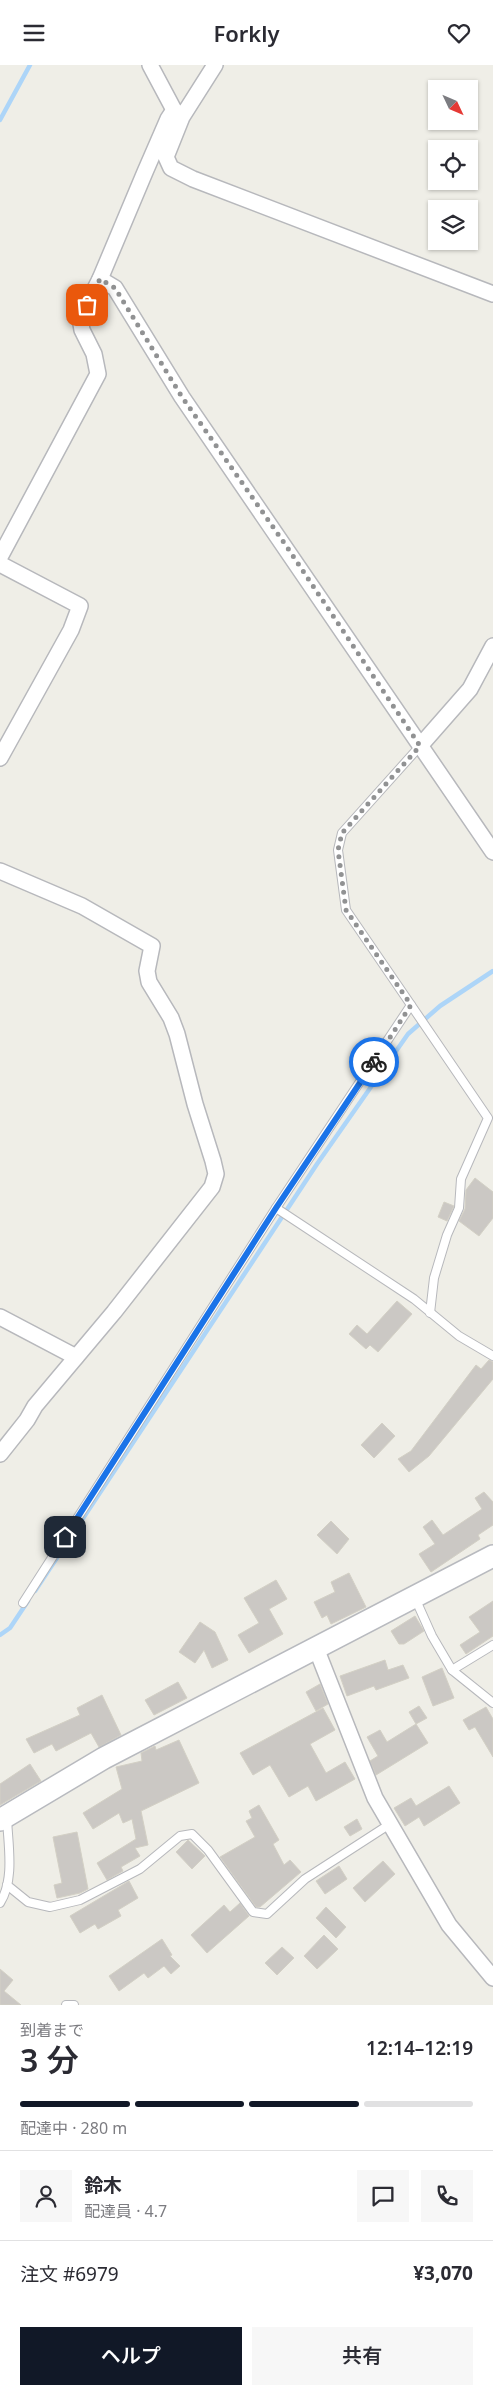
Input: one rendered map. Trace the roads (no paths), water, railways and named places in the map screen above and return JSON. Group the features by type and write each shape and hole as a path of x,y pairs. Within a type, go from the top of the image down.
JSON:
{"street":[{"path":"150,65 178,114 166,157 172,168 192,179 493,294"},
{"path":"0,557 98,374 94,354 80,323 153,154 178,114 215,65"},
{"path":"100,279 115,288 182,397 287,547 493,852"},
{"path":"0,564 80,606 71,630 0,758"},
{"path":"420,746 470,689 493,646"},
{"path":"0,871 82,906 152,946 147,971 149,981 174,1026 216,1174 205,1198 35,1406 0,1454"},
{"path":"0,1317 76,1357"},
{"path":"3,1818 104,1757 493,1556"},
{"path":"316,1648 375,1798 450,1925 493,1978"}],"lane":[{"path":"420,746 342,833 338,850 346,910 488,1118 461,1179 459,1208 447,1235 434,1277 430,1313"},
{"path":"23,1603 276,1208 411,1005"},
{"path":"276,1208 414,1299 459,1336 493,1356"},
{"path":"414,1597 432,1636 452,1670 493,1703"},
{"path":"452,1670 493,1645"},
{"path":"0,1903 7,1885 9,1873 3,1818"},
{"path":"7,1885 28,1902 50,1907 80,1900 140,1869 180,1836 192,1834 208,1850 253,1912 267,1914 305,1879 390,1824"},
{"path":"66,2005 74,2005"}],"waterway":[{"path":"0,120 30,65"},
{"path":"35,1591 317,1164 408,1034 440,1006 493,971"},
{"path":"0,1635 10,1628 28,1601"}]}
